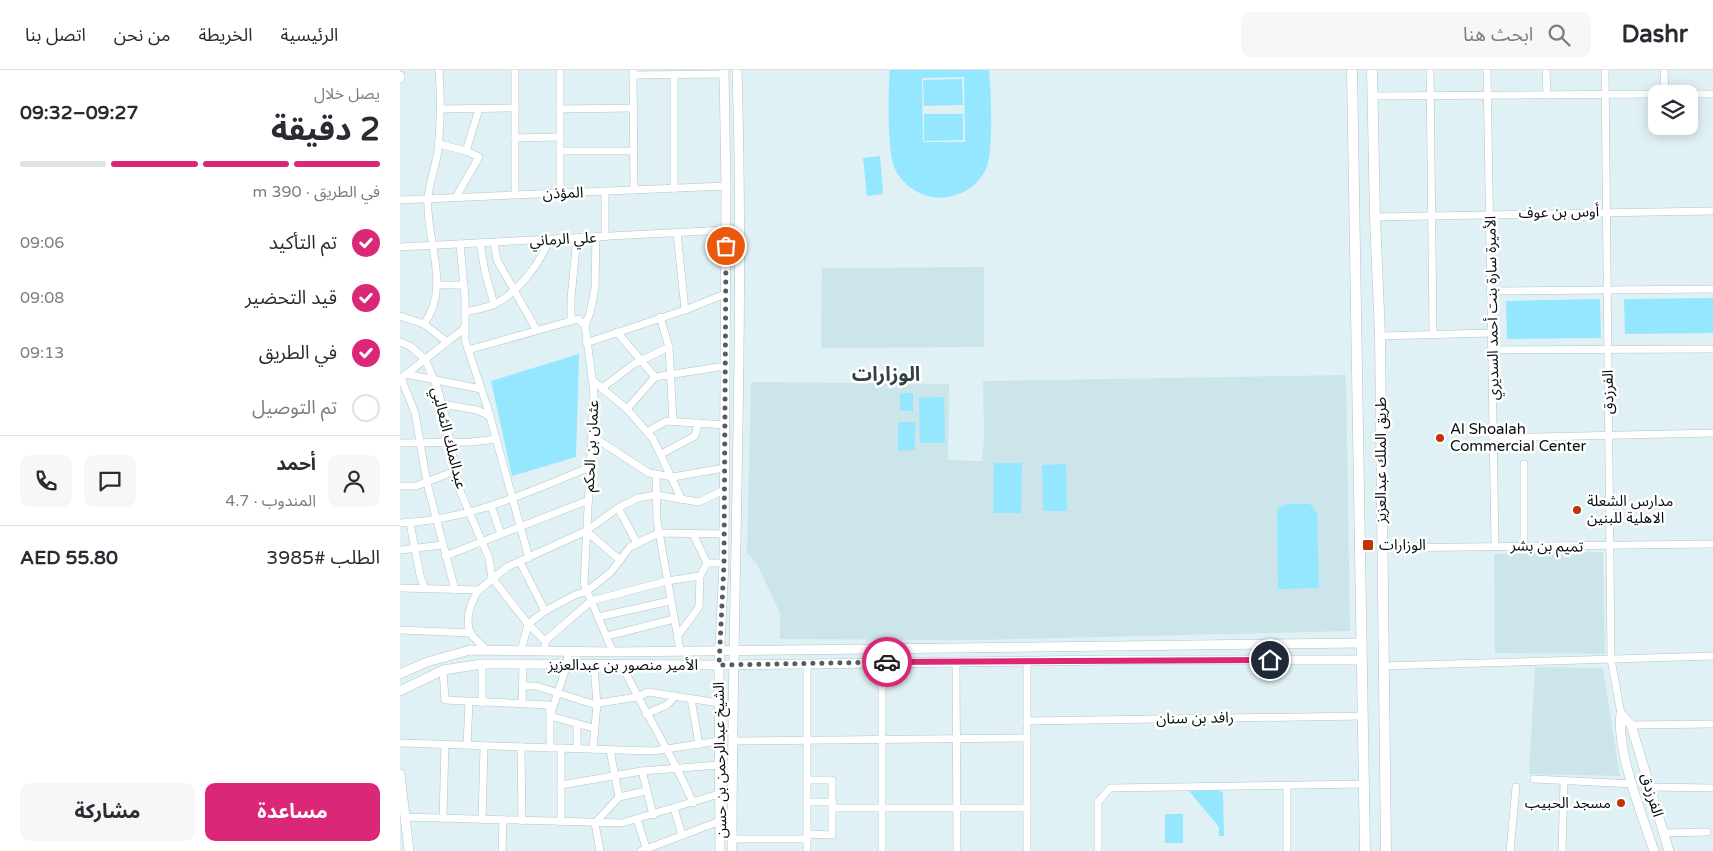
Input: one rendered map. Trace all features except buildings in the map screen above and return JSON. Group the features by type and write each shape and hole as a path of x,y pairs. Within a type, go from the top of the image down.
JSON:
{"main road":[{"name":"طريق الملك عبدالعزيز","path":"1352,70 1365,851"},
{"name":"طريق الملك عبدالعزيز","path":"1372,70 1380,336 1386,851"}],"street":[{"path":"424,324 433,312 437,298 428,199 439,144 441,109 439,70"},
{"path":"515,194 516,70"},
{"path":"560,70 560,193"},
{"name":"الشيخ عبدالرحمن بن حسن","path":"732,851 740,187 737,70"},
{"path":"1430,70 1433,334"},
{"name":"الأميرة سارة بنت أحمد السديري","path":"1487,70 1491,214 1495,545"},
{"path":"1546,70 1547,95"},
{"name":"الفرزدق","path":"1605,70 1611,660 1621,714 1619,728 1633,784 1654,851"},
{"path":"1664,70 1665,85"},
{"path":"634,190 634,73 674,75 724,72"},
{"name":"الشيخ عبدالرحمن بن حسن","path":"720,851 718,765 719,650 724,563 726,294 724,72"},
{"path":"674,75 674,188"},
{"path":"1373,96 1648,94"},
{"path":"1698,94 1713,94"},
{"path":"466,151 479,108"},
{"path":"441,109 515,108"},
{"path":"560,109 634,108"},
{"path":"725,116 739,116"},
{"path":"515,138 560,137"},
{"path":"439,144 466,151 479,157 456,197"},
{"path":"560,151 634,150"},
{"name":"المؤذن","path":"400,200 726,186"},
{"path":"605,191 605,237"},
{"name":"أوس بن عوف","path":"1375,217 1606,211 1713,211"},
{"name":"علي الرماني","path":"400,247 726,230"},
{"path":"677,234 685,310"},
{"name":"عثمان بن الحكم","path":"596,237 595,288 590,313 585,325 594,394 584,584 613,652"},
{"path":"571,321 571,298 577,238"},
{"path":"465,312 494,304 516,290 544,253 549,240"},
{"path":"480,243 485,272 494,304"},
{"path":"494,243 497,260 516,290 536,330"},
{"path":"460,244 468,350 490,416 530,558"},
{"path":"437,285 464,285"},
{"path":"1491,291 1713,289"},
{"path":"586,343 685,310 726,294"},
{"path":"400,316 424,324 447,342"},
{"path":"660,317 669,347 673,421"},
{"path":"468,350 578,319 585,325"},
{"path":"402,377 465,328"},
{"path":"617,332 655,377"},
{"path":"1380,336 1491,333"},
{"name":"عبدالملك الثعالبي","path":"400,342 410,346 425,359 434,380 442,404 458,486 489,558 492,578 528,624 545,641"},
{"path":"602,388 642,360 669,347"},
{"path":"1492,350 1713,349"},
{"path":"627,409 655,377 725,366"},
{"path":"402,377 434,380 481,390"},
{"path":"402,377 415,413 427,483 455,590"},
{"path":"592,380 627,409 647,432 673,477 682,500"},
{"path":"442,404 476,410 490,416"},
{"path":"647,432 666,421 725,425"},
{"path":"661,454 695,436 698,423"},
{"path":"1493,438 1713,434"},
{"path":"592,436 649,473 673,477 724,468"},
{"path":"400,443 496,439"},
{"path":"1524,464 1524,545"},
{"path":"400,523 437,520 471,513 513,499 590,467"},
{"path":"400,486 416,486 427,483 455,471"},
{"path":"656,474 659,534 680,650"},
{"path":"486,650 471,633 469,625 471,600 492,578 507,567 586,531 618,508 638,498 656,495 699,502 724,490"},
{"path":"445,556 589,500"},
{"path":"491,506 501,534"},
{"path":"618,508 637,543"},
{"path":"410,523 420,575 425,589"},
{"path":"586,531 620,560"},
{"path":"521,651 528,624 545,611 587,591 611,572 630,547 659,534 724,534"},
{"path":"694,534 707,563"},
{"name":"تميم بن بشر","path":"1382,548 1495,545 1611,546 1713,544"},
{"path":"400,550 443,545"},
{"path":"520,562 545,611"},
{"path":"707,563 724,563"},
{"path":"677,637 699,607 700,576 707,563"},
{"path":"545,651 545,641 591,601 667,581 700,576"},
{"path":"400,588 479,590"},
{"path":"598,617 670,601"},
{"path":"606,636 674,619"},
{"path":"400,630 471,633"},
{"name":"الأمير منصور بن عبدالعزيز","path":"400,674 455,652 486,650 613,652 733,649 1362,643"},
{"path":"1325,644 1325,660"},
{"path":"550,716 560,692 567,665 568,651"},
{"path":"1383,666 1713,656"},
{"name":"الأمير منصور بن عبدالعزيز","path":"400,691 442,670 482,664 719,665 956,661 1362,660"},
{"path":"956,661 958,738 957,851"},
{"path":"1026,661 1026,851"},
{"path":"882,662 882,851"},
{"path":"807,663 807,851"},
{"path":"482,664 482,703"},
{"path":"522,704 523,665"},
{"path":"593,749 596,704 594,665"},
{"path":"622,665 665,749 678,768 693,803"},
{"path":"442,670 445,700 549,706 550,748"},
{"path":"523,686 536,686 596,704 637,697 648,692 719,703"},
{"path":"646,714 667,706 675,696"},
{"path":"691,699 699,744"},
{"path":"467,745 469,702"},
{"name":"الفرزدق","path":"1621,714 1631,725 1669,851"},
{"path":"550,716 577,725 594,728"},
{"name":"رافد بن سنان","path":"1026,721 1363,716"},
{"path":"1631,725 1713,724"},
{"path":"576,748 577,725"},
{"path":"732,741 1026,738"},
{"path":"400,743 610,750 665,749 719,741"},
{"path":"443,819 444,744"},
{"path":"482,820 484,746"},
{"path":"521,747 522,821"},
{"path":"561,748 561,822"},
{"path":"610,750 619,797"},
{"path":"561,785 616,775 718,765"},
{"path":"642,772 653,814"},
{"path":"400,774 409,851"},
{"path":"1534,779 1633,784"},
{"path":"732,839 832,835 832,780 807,780"},
{"path":"1562,851 1564,780"},
{"path":"1098,851 1098,802 1110,788 1364,784"},
{"path":"1287,786 1287,851"},
{"path":"1510,851 1516,787"},
{"path":"1649,787 1713,788"},
{"path":"595,822 619,797 646,792"},
{"path":"597,830 719,794"},
{"path":"807,802 882,808 1026,808"},
{"path":"674,808 682,836"},
{"path":"405,817 622,823"},
{"path":"637,819 645,850 659,848 682,836 720,821"},
{"path":"502,851 503,820"},
{"path":"595,822 600,851"},
{"path":"1663,833 1707,832"}],"shaded area":[{"path":"890,70 989,70 991,121 989,161 983,175 970,188 954,196 932,197 917,192 899,176 892,161 889,121","holes":["964,77 965,142 923,142 922,78"]},
{"path":"962,79 963,105 924,106 923,80"},
{"path":"924,114 963,114 963,140 924,141"},
{"path":"880,156 883,194 867,196 863,158"},
{"path":"984,267 984,347 821,348 822,268"},
{"path":"1713,298 1713,333 1625,334 1624,299"},
{"path":"1600,299 1601,338 1507,339 1506,301"},
{"path":"579,354 576,457 512,476 491,381"},
{"path":"1346,375 1350,631 980,640 780,639 780,613 757,564 747,553 751,382 949,384 948,460 982,461 984,438 983,381"},
{"path":"900,393 913,393 913,411 900,411"},
{"path":"944,397 945,443 920,443 919,398"},
{"path":"898,422 915,422 915,450 898,451"},
{"path":"994,463 1022,463 1021,513 993,513"},
{"path":"1066,464 1067,511 1043,511 1042,465"},
{"path":"1287,504 1310,504 1317,513 1319,588 1278,589 1277,509"},
{"path":"1603,552 1605,654 1495,653 1494,554"},
{"path":"1535,667 1603,668 1620,776 1529,774"},
{"path":"1219,790 1223,793 1224,836 1219,836 1219,827 1189,791"},
{"path":"1165,814 1183,814 1183,843 1165,843"}],"way so far":[{"path":"726,246 724,563 719,665 887,662"}],"place":[{"name":"Al Shoalah Commercial Center","path":"1440,438"},
{"name":"مدارس الشعلة الاهلية للبنين","path":"1577,510"},
{"name":"الوزارات","path":"1368,545"},
{"name":"مسجد الحبيب","path":"1621,803"}],"district":[{"name":"الوزارات","path":"886,375"}],"route":[{"path":"887,662 1270,660"}]}
